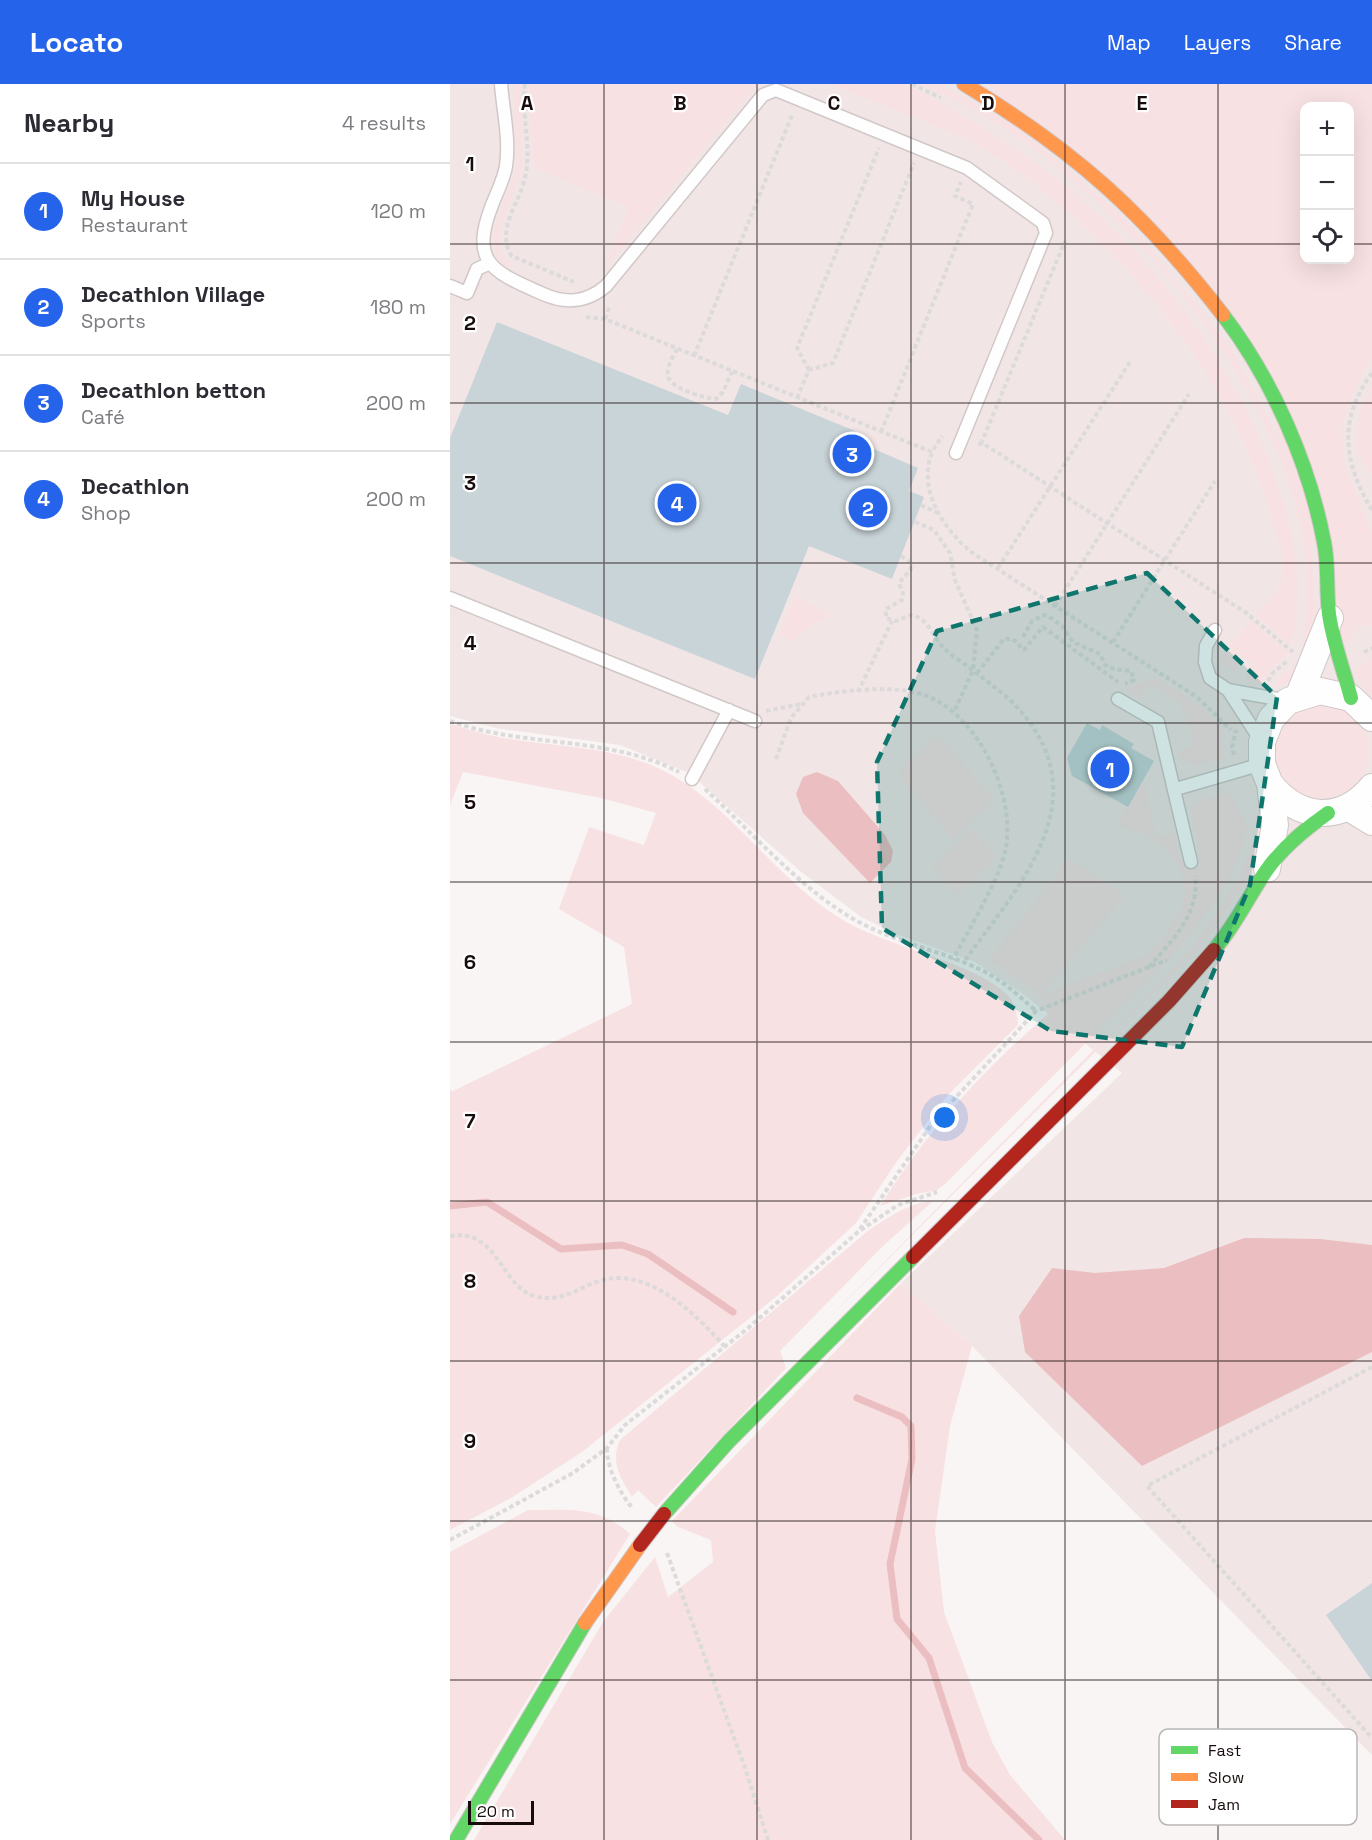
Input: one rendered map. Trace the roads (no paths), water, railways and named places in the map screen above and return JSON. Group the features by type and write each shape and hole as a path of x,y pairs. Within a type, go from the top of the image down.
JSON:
{"street":[{"path":"964,84 1016,113 1079,160 1171,251 1231,328 1272,394 1292,434 1305,471 1324,542 1330,618 1365,709"},
{"path":"1267,869 1275,825 1265,764 1271,719 1294,698 1330,618"},
{"path":"1294,698 1320,691 1365,709"},
{"path":"1265,764 1281,797 1295,807 1311,812 1338,810 1372,822"},
{"path":"456,1840 587,1619 664,1514 729,1440 1169,1001 1226,936 1267,869 1305,829 1363,798 1372,788"}],"lane":[{"path":"501,84 506,168 482,236 490,263 500,275 552,298 580,301 597,294 618,273 763,95 776,90 967,168 1043,223 1047,229 958,449"},
{"path":"450,286 467,293 477,269 490,263"},
{"path":"450,598 755,721"},
{"path":"1215,630 1206,646 1205,662 1210,678 1228,690 1294,698"},
{"path":"1176,789 1265,764 1228,690"},
{"path":"1118,699 1158,722 1176,789 1191,862"},
{"path":"692,779 729,710"}],"waterway":[{"path":"450,1206 487,1202 561,1249 622,1245 648,1254 733,1312"},
{"path":"857,1398 902,1417 911,1426 912,1459 890,1564 897,1619 929,1658 965,1768 1039,1840"}],"place":[{"name":"Decathlon betton","path":"852,454"},
{"name":"Decathlon","path":"677,503"},
{"name":"Decathlon Village","path":"868,508"},
{"name":"My House","path":"1110,769"}]}
